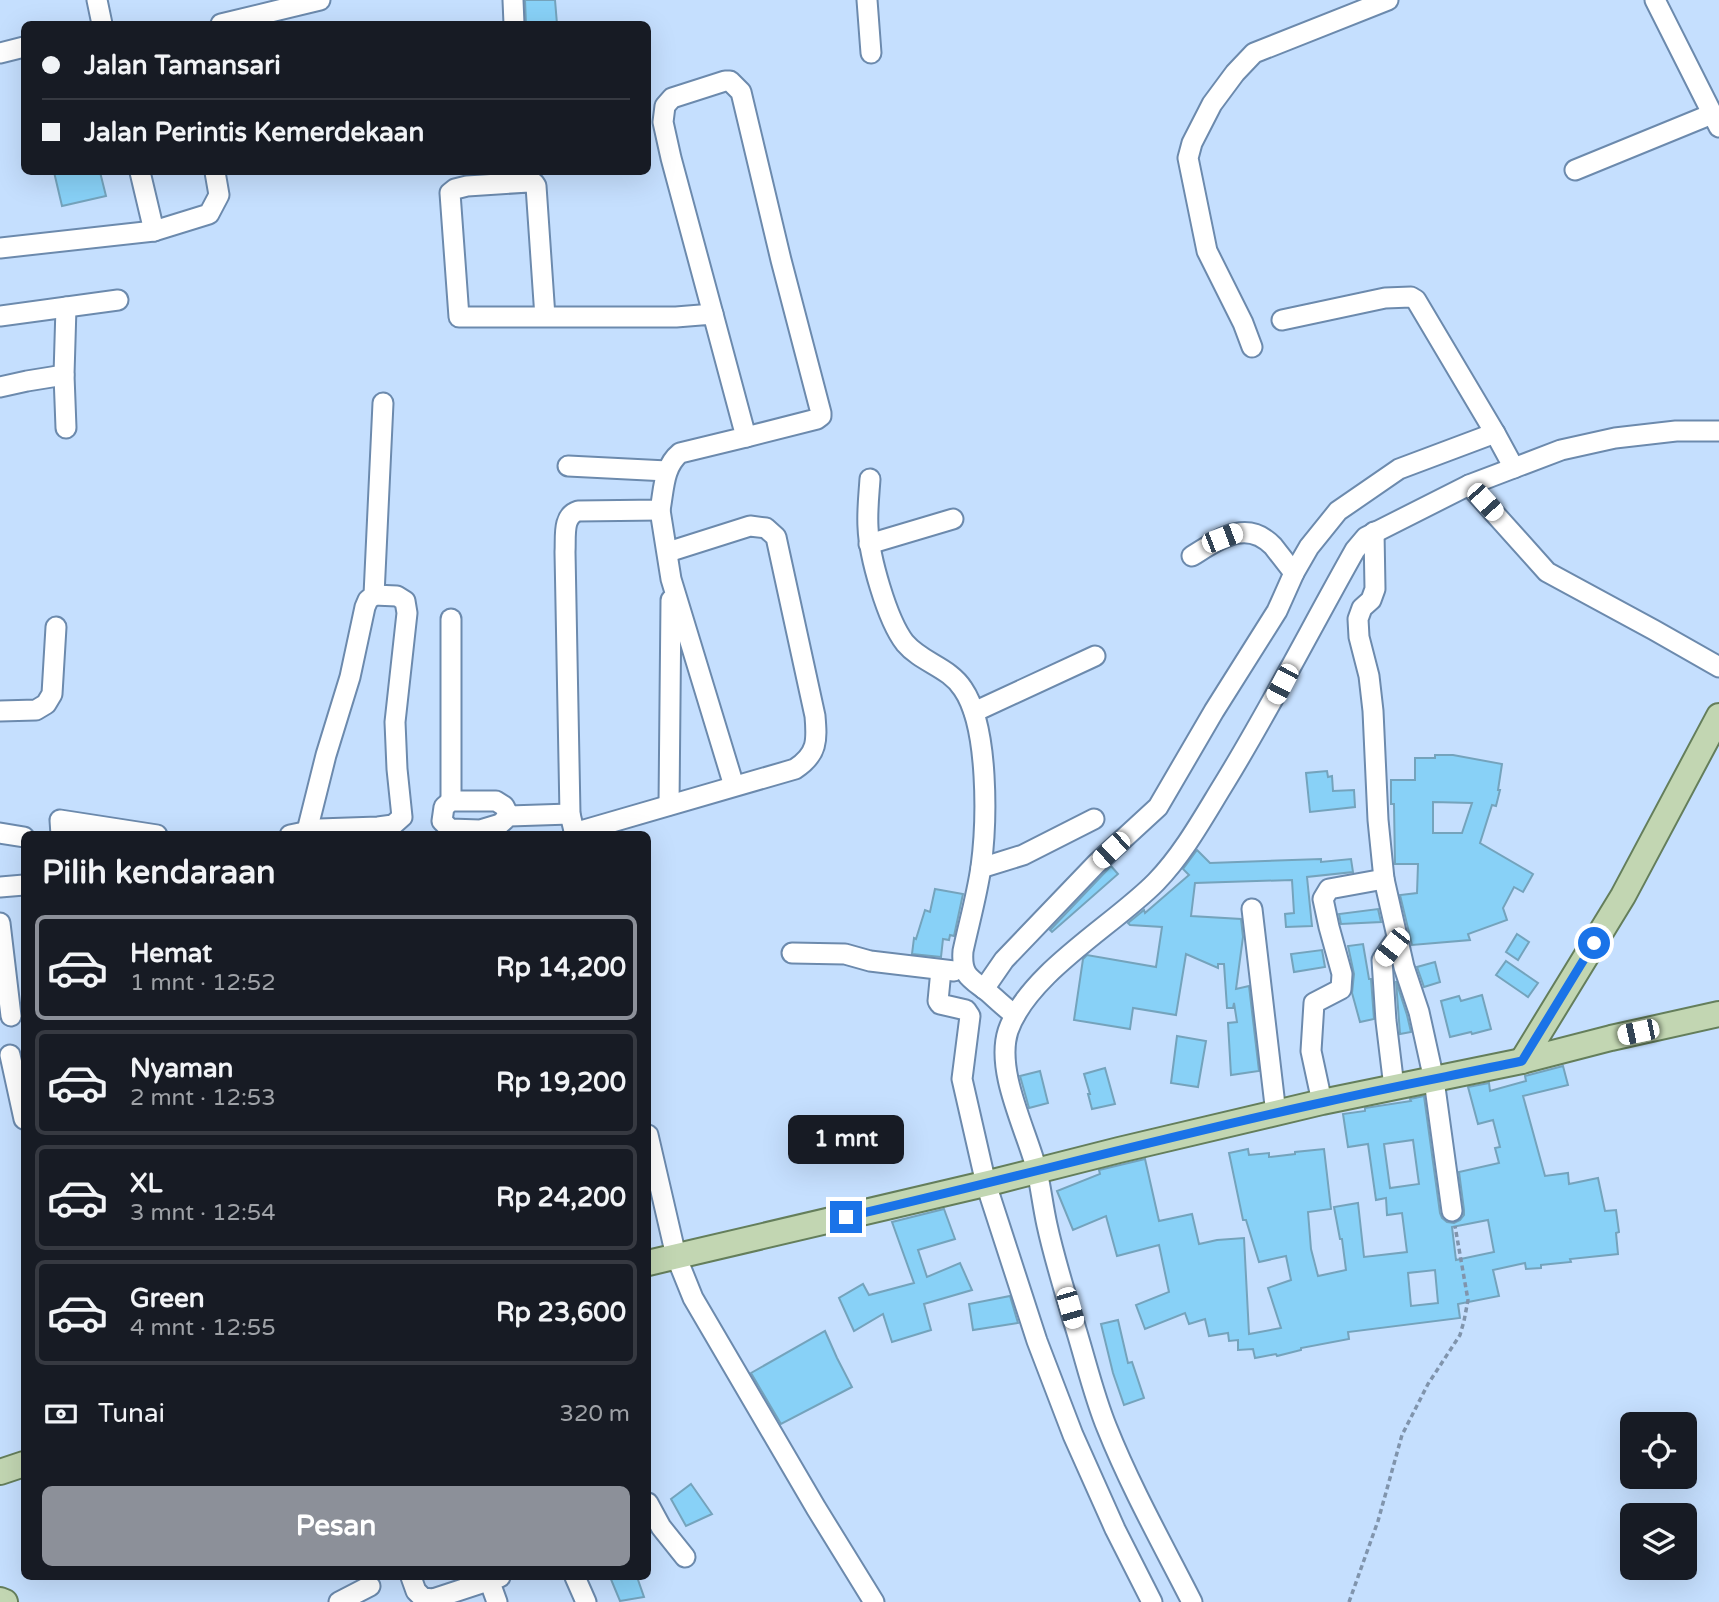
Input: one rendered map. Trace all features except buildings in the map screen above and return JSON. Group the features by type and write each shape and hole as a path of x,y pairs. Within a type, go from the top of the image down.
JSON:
{"main road":[{"path":"1522,1061 1623,896 1719,716"},
{"path":"651,1262 1322,1102 1522,1061 1719,1014"},
{"path":"0,1472 21,1465"},
{"path":"0,1600 5,1602"}],"street":[{"path":"97,0 101,21"},
{"path":"233,21 320,0"},
{"path":"513,0 514,21"},
{"path":"867,0 871,52"},
{"path":"1252,346 1207,251 1188,158 1192,143 1212,104 1254,53 1388,0"},
{"path":"1575,170 1716,121 1655,0"},
{"path":"0,53 21,48"},
{"path":"669,805 671,579 660,510 667,471 680,453 746,437 817,419 821,416 741,92 730,81 725,80 672,98 665,106 663,122 746,437"},
{"path":"141,175 154,231"},
{"path":"0,248 154,231 209,214 219,195 216,175"},
{"path":"545,317 536,186 529,181 467,186 453,190 450,193 459,317 545,317 676,317 713,314"},
{"path":"1282,320 1385,299 1411,297 1422,307 1504,450"},
{"path":"0,316 118,300"},
{"path":"66,307 66,428"},
{"path":"0,387 64,375"},
{"path":"302,831 350,677 365,607 373,595 383,403"},
{"path":"1192,1602 1106,1426 1088,1372 1006,1067 1005,1046 1008,1033 999,1002 1004,960 1096,864 1158,807 1277,611 1309,547 1338,511 1399,469 1504,450 1561,450 1615,438 1676,431 1719,431"},
{"path":"999,1002 1033,991 1051,972 1156,882 1189,839 1259,727 1355,550 1366,537 1469,485 1504,450"},
{"path":"568,466 667,471"},
{"path":"870,479 869,544 890,617 905,642 922,658 949,673 963,689 974,712 981,747 985,805 981,868 962,965 974,983 999,1002"},
{"path":"1469,485 1547,572 1719,667"},
{"path":"573,827 565,552 567,519 578,511 660,510"},
{"path":"869,544 953,519"},
{"path":"509,816 573,827 688,801 795,769 807,761 812,753 816,734 815,716 776,537 766,528 750,526 668,552"},
{"path":"1192,556 1237,532 1258,535 1271,544 1294,573"},
{"path":"1374,532 1375,589 1371,600 1362,608 1359,637 1369,676 1373,711 1378,820 1384,879 1434,1080 1452,1210"},
{"path":"671,579 734,786"},
{"path":"334,831 393,825 402,817 395,722 407,613 405,601 397,596 373,595"},
{"path":"451,801 452,619"},
{"path":"0,711 36,710 46,704 52,694 56,627"},
{"path":"974,712 1095,656"},
{"path":"451,801 496,801 504,806 509,816 500,824 480,830 450,829 442,821 444,807 451,801"},
{"path":"981,868 1023,855 1094,819"},
{"path":"61,831 60,820 131,831"},
{"path":"0,833 21,836"},
{"path":"1322,1102 1311,1051 1314,1003 1341,989 1342,974 1323,899 1329,889 1384,879"},
{"path":"0,887 21,886"},
{"path":"1252,909 1276,1114"},
{"path":"0,923 12,1019"},
{"path":"1394,1087 1382,960 1397,938"},
{"path":"792,953 845,954 870,961 965,972"},
{"path":"941,970 938,1001 940,1004 966,1010 970,1016 962,1079 1037,1340 1073,1434 1115,1529 1152,1602"},
{"path":"12,1052 21,1102"},
{"path":"651,1148 676,1256 693,1298 874,1602"},
{"path":"651,1509 661,1527 685,1557"},
{"path":"412,1580 416,1591 424,1598 433,1599 487,1580"},
{"path":"493,1580 497,1602"},
{"path":"576,1580 586,1602"},
{"path":"339,1602 371,1588"}],"path":[{"path":"1349,1602 1378,1521 1402,1435 1428,1384 1460,1335 1464,1321 1468,1300 1452,1210"}],"route":[{"path":"846,1217 1322,1102 1522,1061 1594,943"}]}
